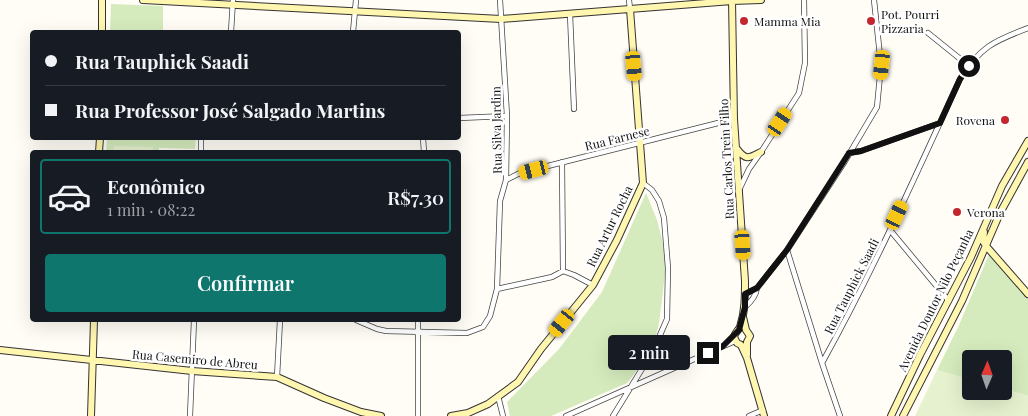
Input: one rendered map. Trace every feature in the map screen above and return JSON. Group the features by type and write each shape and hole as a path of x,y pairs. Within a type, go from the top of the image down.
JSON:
{"street":[{"path":"102,0 102,30"},
{"path":"143,0 233,2 502,19 732,0 761,0"},
{"path":"353,30 356,0"},
{"name":"Rua Silva Jardim","path":"361,322 386,331 467,333 483,327 490,316 497,289 500,201 506,180 507,116 500,0"},
{"name":"Rua Artur Rocha","path":"498,396 518,382 541,349 593,285 644,183 629,0"},
{"name":"Rua Carlos Trein Filho","path":"732,0 734,119 746,282 745,307 740,337"},
{"path":"739,189 749,169 799,93 805,63 804,0"},
{"path":"745,294 757,288 787,250 877,107 882,65 874,0"},
{"path":"231,30 233,2"},
{"path":"570,14 574,109"},
{"name":"Rua Tauphick Saadi","path":"822,363 890,230 960,79 969,66 989,46 1002,38 1028,28"},
{"path":"928,33 969,66"},
{"path":"461,118 507,116"},
{"name":"Rua Farnese","path":"506,180 520,173 734,119"},
{"path":"849,153 861,151 940,123"},
{"name":"Avenida Doutor Nilo Peçanha","path":"891,416 971,256 1002,186 1028,141"},
{"path":"736,148 746,158 761,152"},
{"path":"1014,166 1018,164 1024,154 1028,153"},
{"path":"562,162 563,271"},
{"name":"Avenida Doutor Nilo Peçanha","path":"903,416 962,301 1000,213 1025,171 1028,162"},
{"path":"614,416 653,351 667,319 668,268 664,218 659,201 652,190 644,183"},
{"path":"985,225 983,241 986,246 1028,294"},
{"path":"890,230 949,301"},
{"path":"787,250 840,416"},
{"path":"497,289 552,277 563,271 574,274 593,285"},
{"path":"745,307 751,302 757,288"},
{"path":"91,416 94,322"},
{"path":"190,416 194,322"},
{"path":"277,377 280,322"},
{"path":"418,322 418,416"},
{"path":"566,416 740,337 764,413 749,416"},
{"name":"Rua Casemiro de Abreu","path":"0,350 192,371 277,377 361,412 382,416"},
{"path":"451,416 468,413 488,404 498,396 503,416"}],"green space":[{"path":"111,4 163,6 163,30 110,30"},
{"path":"107,140 196,140 195,149 106,150"},
{"path":"114,146 153,147 153,150 114,150"},
{"path":"646,193 657,220 666,266 659,323 652,351 627,383 551,416 510,416 507,402 559,349 602,292"},
{"path":"990,252 1028,297 1028,396 1012,391 1012,350 962,350 962,377 937,370 959,325"},
{"path":"937,370 962,377 962,400 1012,400 1012,391 1028,396 1028,416 915,416"}],"place":[{"name":"Mamma Mia","path":"744,21"},
{"name":"Pot. Pourri Pizzaria","path":"871,21"},
{"name":"Rovena","path":"1005,120"},
{"name":"Verona","path":"957,212"}],"route":[{"path":"708,353 723,346 739,330 745,307 745,294 757,288 787,250 849,153 861,151 940,123 960,79 969,66"}]}
